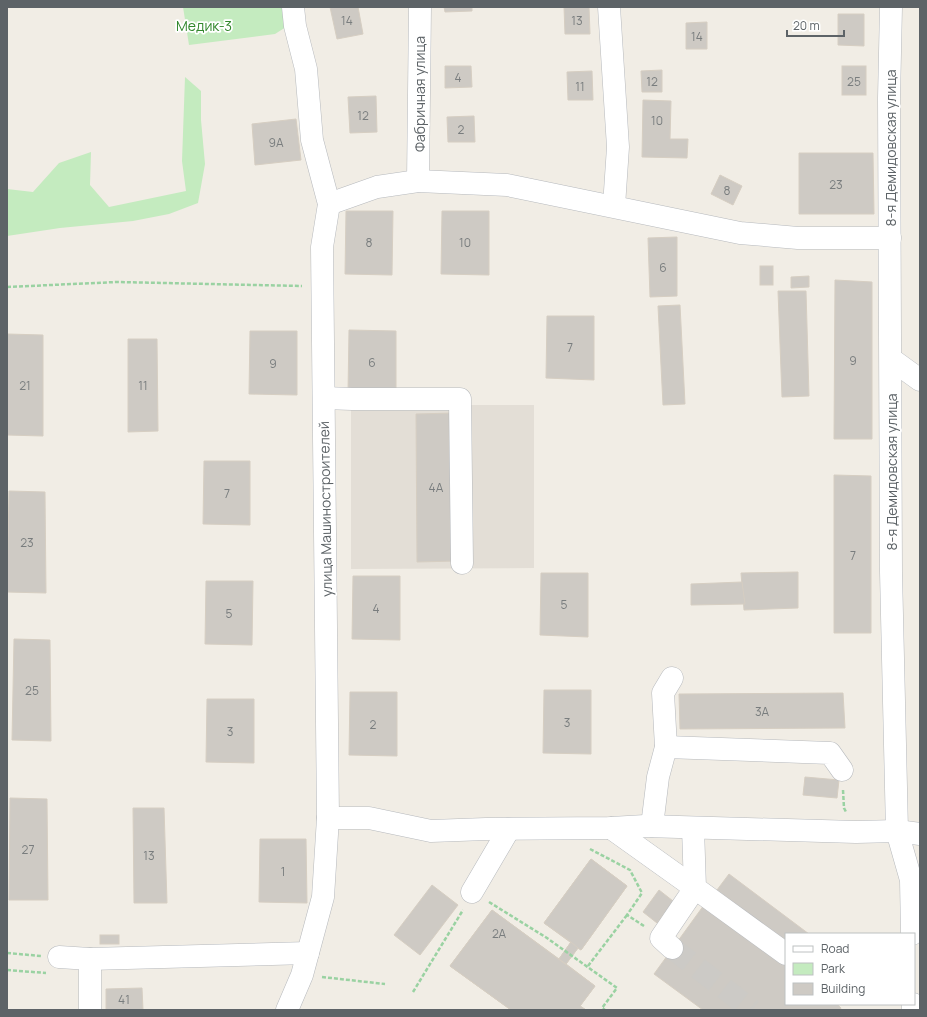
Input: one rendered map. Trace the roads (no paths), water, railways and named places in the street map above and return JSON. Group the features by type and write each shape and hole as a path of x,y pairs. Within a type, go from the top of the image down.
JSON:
{"street":[{"name":"улица Машиностроителей","path":"287,1010 302,975 323,897 328,818 322,247 330,204 312,140 306,69 295,26 293,7"},
{"name":"Фабричная улица","path":"418,181 420,7"},
{"path":"608,7 618,146 614,206"},
{"name":"8-я Демидовская улица","path":"891,7 889,98 891,572 897,831 911,880 912,933"},
{"path":"330,204 377,187 418,181 507,185 740,233 798,238 890,238"},
{"path":"891,359 920,380"},
{"path":"324,398 460,399 462,562"},
{"path":"652,826 658,777 666,747 663,693 672,678"},
{"path":"666,747 830,753 842,770"},
{"path":"328,818 370,818 431,831 652,826 856,832 897,831 920,834"},
{"path":"611,828 785,953"},
{"path":"667,943 695,888 693,828"},
{"path":"472,892 510,829"},
{"path":"59,957 90,959 308,953"},
{"path":"90,959 90,1010"}],"tunnel":[{"path":"672,948 752,1010"}],"park label":[{"name":"Медик-3","path":"204,25"}]}
